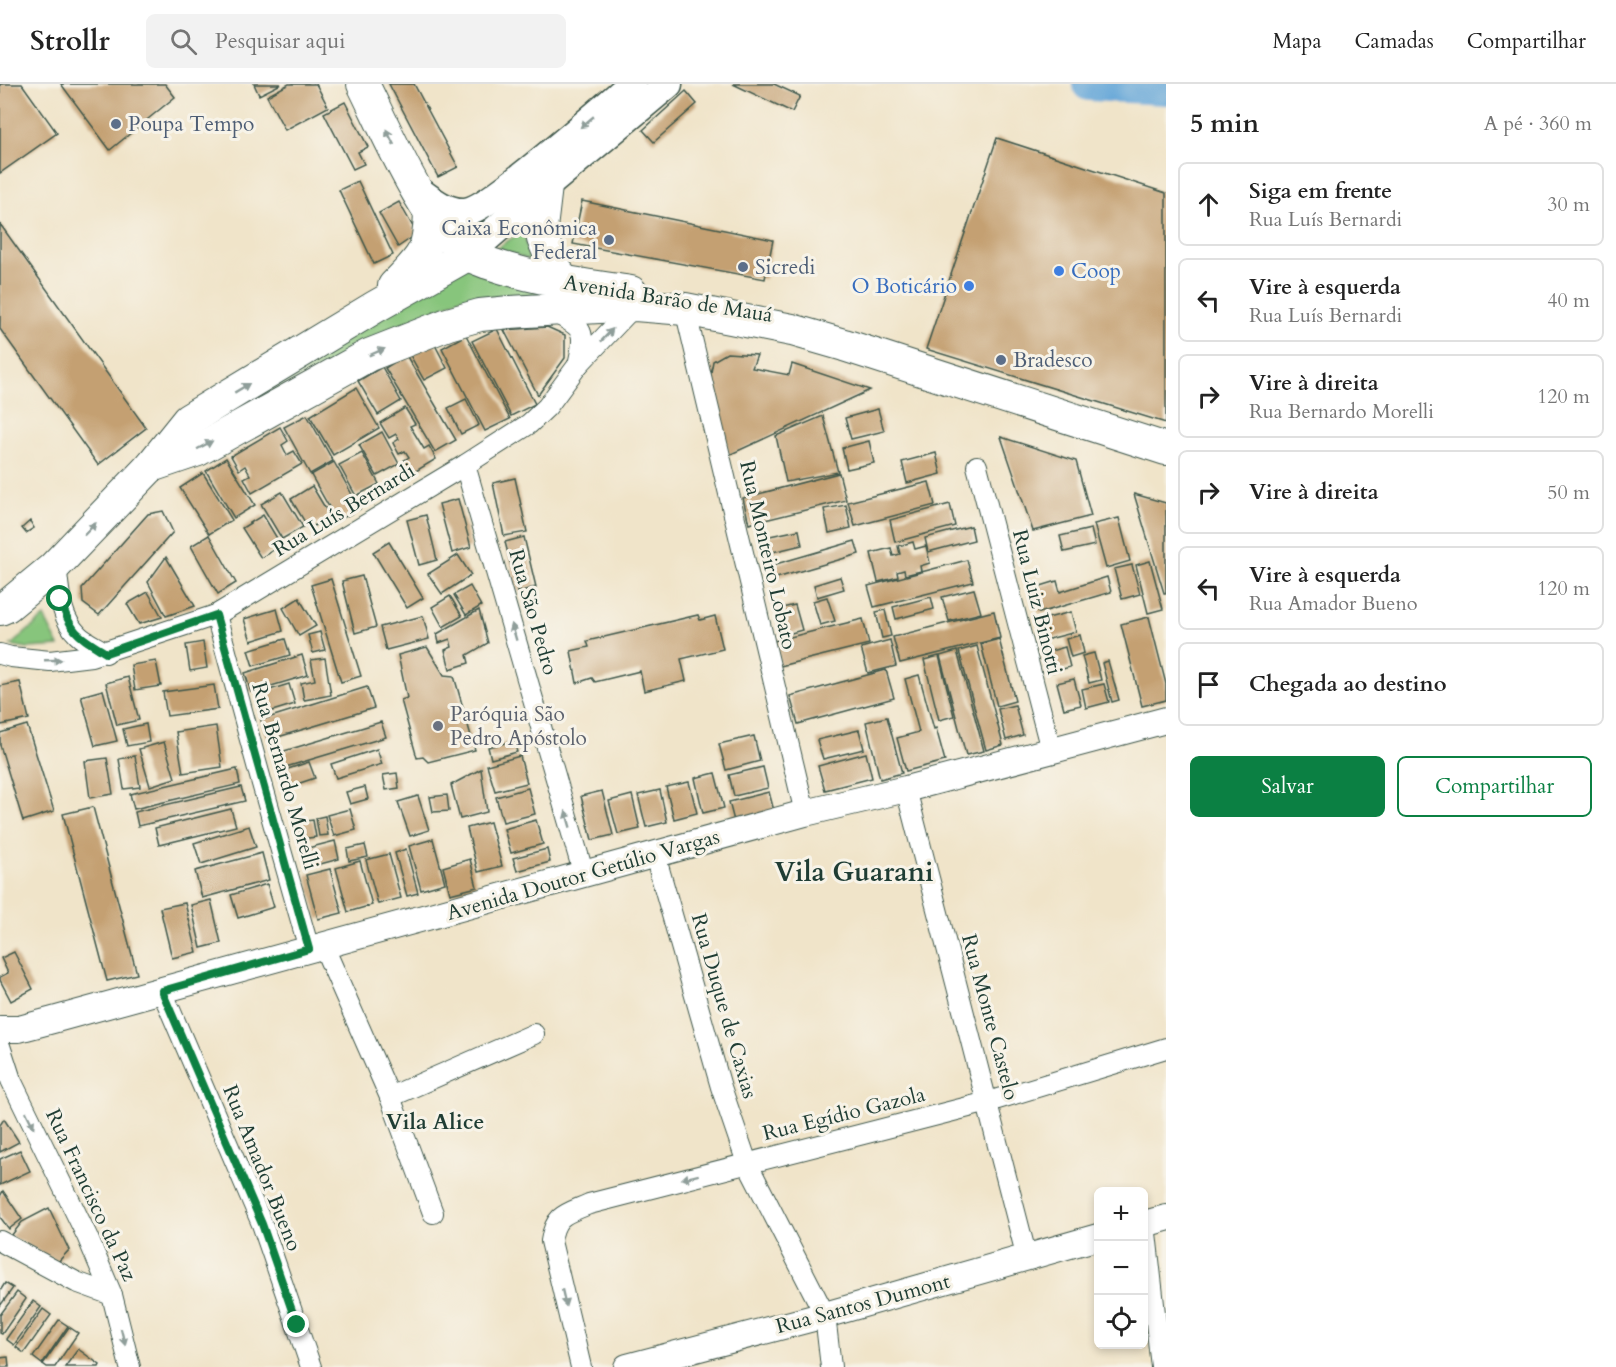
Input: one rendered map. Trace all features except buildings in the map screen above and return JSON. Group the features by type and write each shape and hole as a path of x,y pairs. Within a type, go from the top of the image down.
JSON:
{"main road":[{"path":"363,84 423,201 449,237 467,255 668,84"},
{"path":"423,201 453,211 467,212 482,206 522,176 632,84"},
{"path":"546,186 541,228 543,239 562,282"},
{"path":"375,307 423,256 429,238 423,201"},
{"name":"Avenida Barão de Mauá","path":"0,609 7,606 56,564 151,466 188,420 375,307 467,255 519,272 562,282 738,307 794,320 847,334 1166,437"},
{"name":"Avenida Barão de Mauá","path":"151,466 198,450 369,355 448,324 480,315 634,305 685,309 792,330 1166,449"}],"street":[{"name":"Rua Luís Bernardi","path":"0,654 50,661 106,653 216,615 529,424 547,406 578,365 634,305"},
{"name":"Rua Monteiro Lobato","path":"685,309 805,813"},
{"name":"Rua Luís Bernardi","path":"550,310 571,321 580,329 584,341 578,365"},
{"name":"Rua São Pedro","path":"465,465 584,875"},
{"name":"Rua Luiz Binotti","path":"977,466 1051,750"},
{"path":"56,564 60,599 68,622 79,636 106,653"},
{"name":"Rua Bernardo Morelli","path":"216,615 316,947 390,1097 433,1213"},
{"name":"Avenida Doutor Getúlio Vargas","path":"0,1029 19,1029 42,1023 805,813 906,789 1166,720"},
{"name":"Rua Monte Castelo","path":"906,789 1027,1258"},
{"name":"Rua Duque de Caxias","path":"655,855 721,1087 747,1163 825,1315 831,1367"},
{"name":"Rua Amador Bueno","path":"162,991 262,1224 311,1367"},
{"path":"390,1097 534,1034"},
{"name":"Rua Francisco da Paz","path":"0,1046 11,1080 87,1236 112,1295 130,1367"},
{"name":"Rua Egídio Gazola","path":"580,1367 551,1241 553,1227 561,1216 589,1204 988,1102 1166,1048"},
{"path":"0,1098 11,1080"},
{"path":"1151,1222 1161,1367"},
{"name":"Rua Santos Dumont","path":"627,1367 825,1315 1094,1239"},
{"path":"0,1241 76,1282 112,1295"}],"green space":[{"path":"524,230 529,260 497,248"},
{"path":"464,262 558,296 461,298 212,423"},
{"path":"44,617 59,646 28,648 11,645"}],"waterway":[{"path":"1089,84 1166,88"}],"place":[{"name":"Poupa Tempo","path":"116,124"},
{"name":"Caixa Econômica Federal","path":"609,240"},
{"name":"Sicredi","path":"743,267"},
{"name":"Coop","path":"1059,271"},
{"name":"O Boticário","path":"969,286"},
{"name":"Bradesco","path":"1001,360"},
{"name":"Paróquia São Pedro Apóstolo","path":"438,726"}],"district":[{"name":"Vila Guarani","path":"854,872"},
{"name":"Vila Alice","path":"435,1122"}],"route":[{"path":"60,599 68,622 79,636 106,653 216,615 309,949 162,991 262,1224 297,1325"}]}
